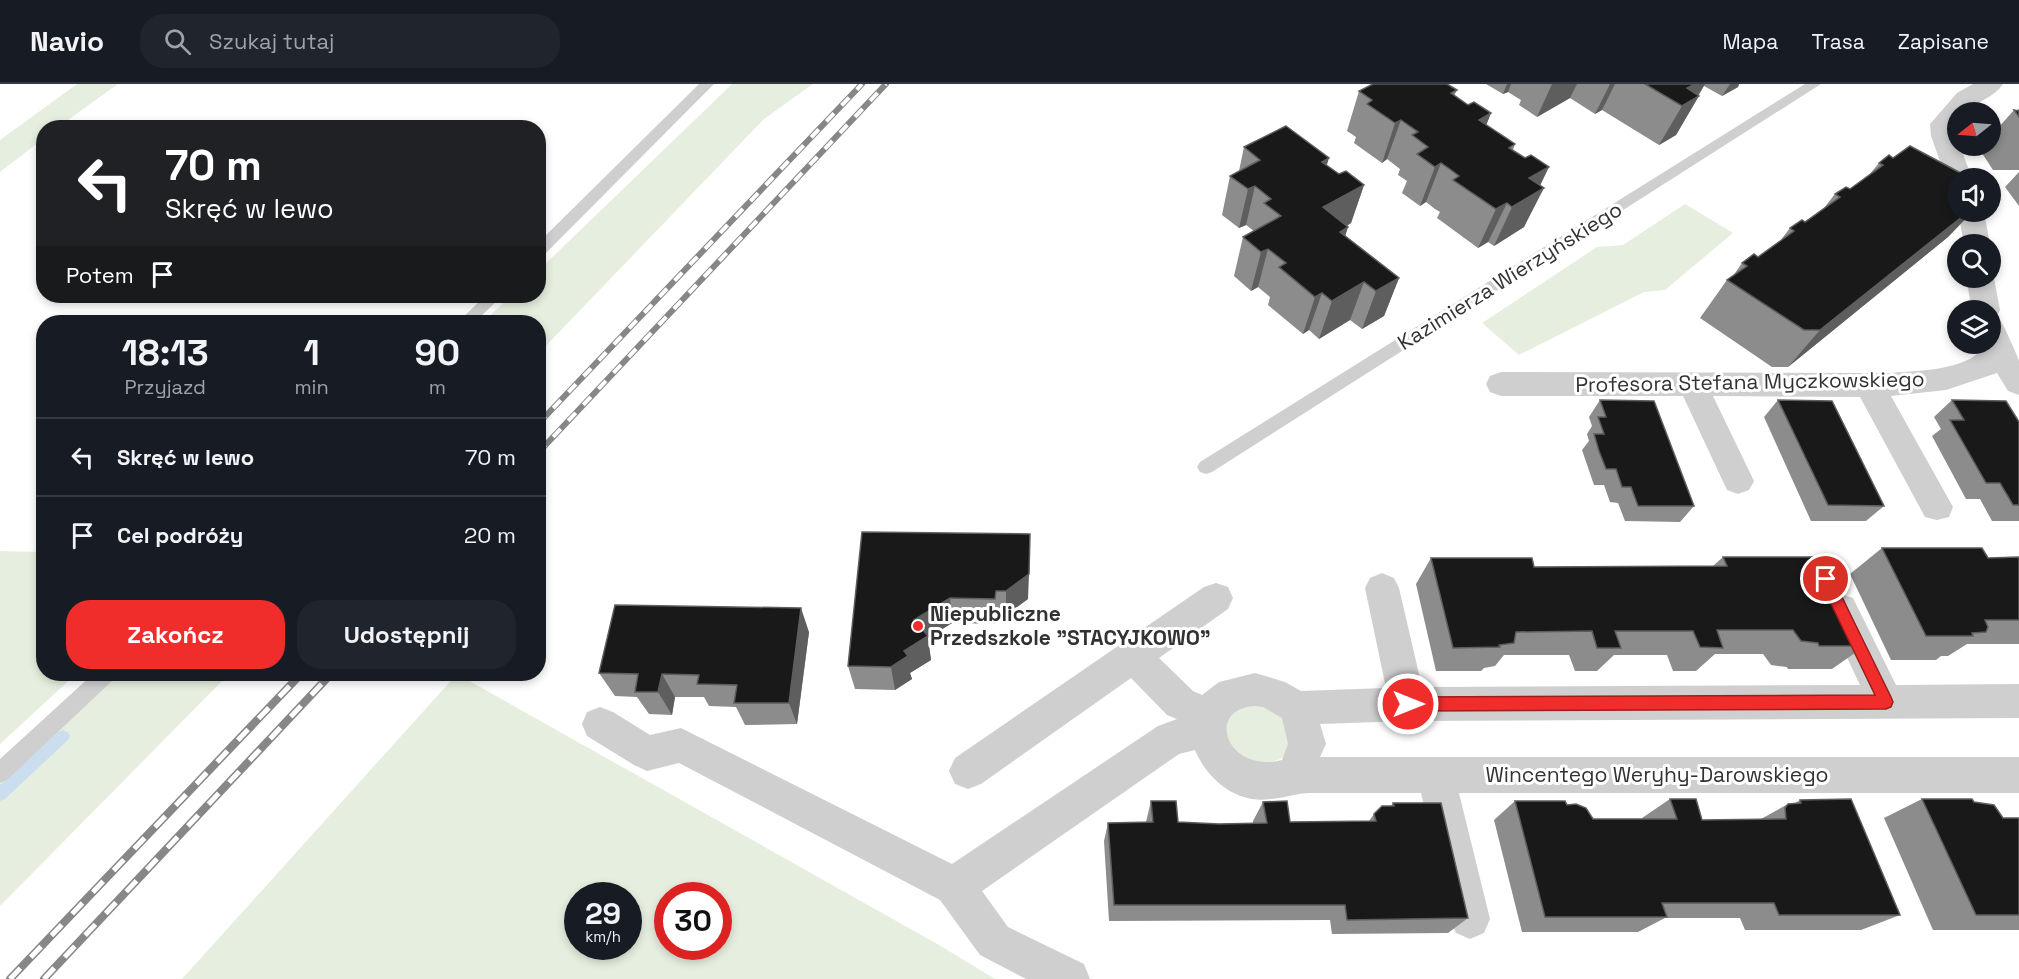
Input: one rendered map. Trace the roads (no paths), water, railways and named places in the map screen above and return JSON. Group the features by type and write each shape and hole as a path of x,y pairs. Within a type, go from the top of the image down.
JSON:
{"street":[{"path":"1955,168 1944,136 1943,124 1966,98 1991,84"},
{"path":"2001,349 2019,383"},
{"name":"Profesora Stefana Myczkowskiego","path":"1501,384 1869,385 1946,379 1988,364 1990,354"},
{"path":"1692,383 1738,481"},
{"path":"1869,385 1937,507"},
{"path":"1826,579 1886,702"},
{"path":"1382,588 1408,704"},
{"path":"968,771 1216,597"},
{"path":"1133,656 1180,703 1209,723"},
{"path":"954,886 1171,738 1209,723 1223,698 1244,689 1268,691 1297,708 1408,704 2019,701"},
{"path":"1294,775 1307,744 1297,708"},
{"name":"Wincentego Weryhy-Darowskiego","path":"1209,723 1216,758 1235,776 1261,783 1294,775 1436,774 1832,791 2019,775"},
{"path":"600,724 647,753 681,745 954,886 994,941 1069,979"},
{"path":"1436,774 1470,919"}],"lane":[{"path":"546,244 707,84"},
{"name":"Kazimierza Wierzyńskiego","path":"1206,467 1814,84"},
{"path":"474,315 486,303"},
{"path":"0,773 99,681"}],"waterway":[{"path":"0,794 63,736"}],"railway":[{"path":"546,416 862,84"},
{"path":"546,445 886,84"},
{"path":"10,979 294,681"},
{"path":"44,979 324,681"}],"place":[{"name":"Niepubliczne Przedszkole \"STACYJKOWO\"","path":"918,626"}]}
